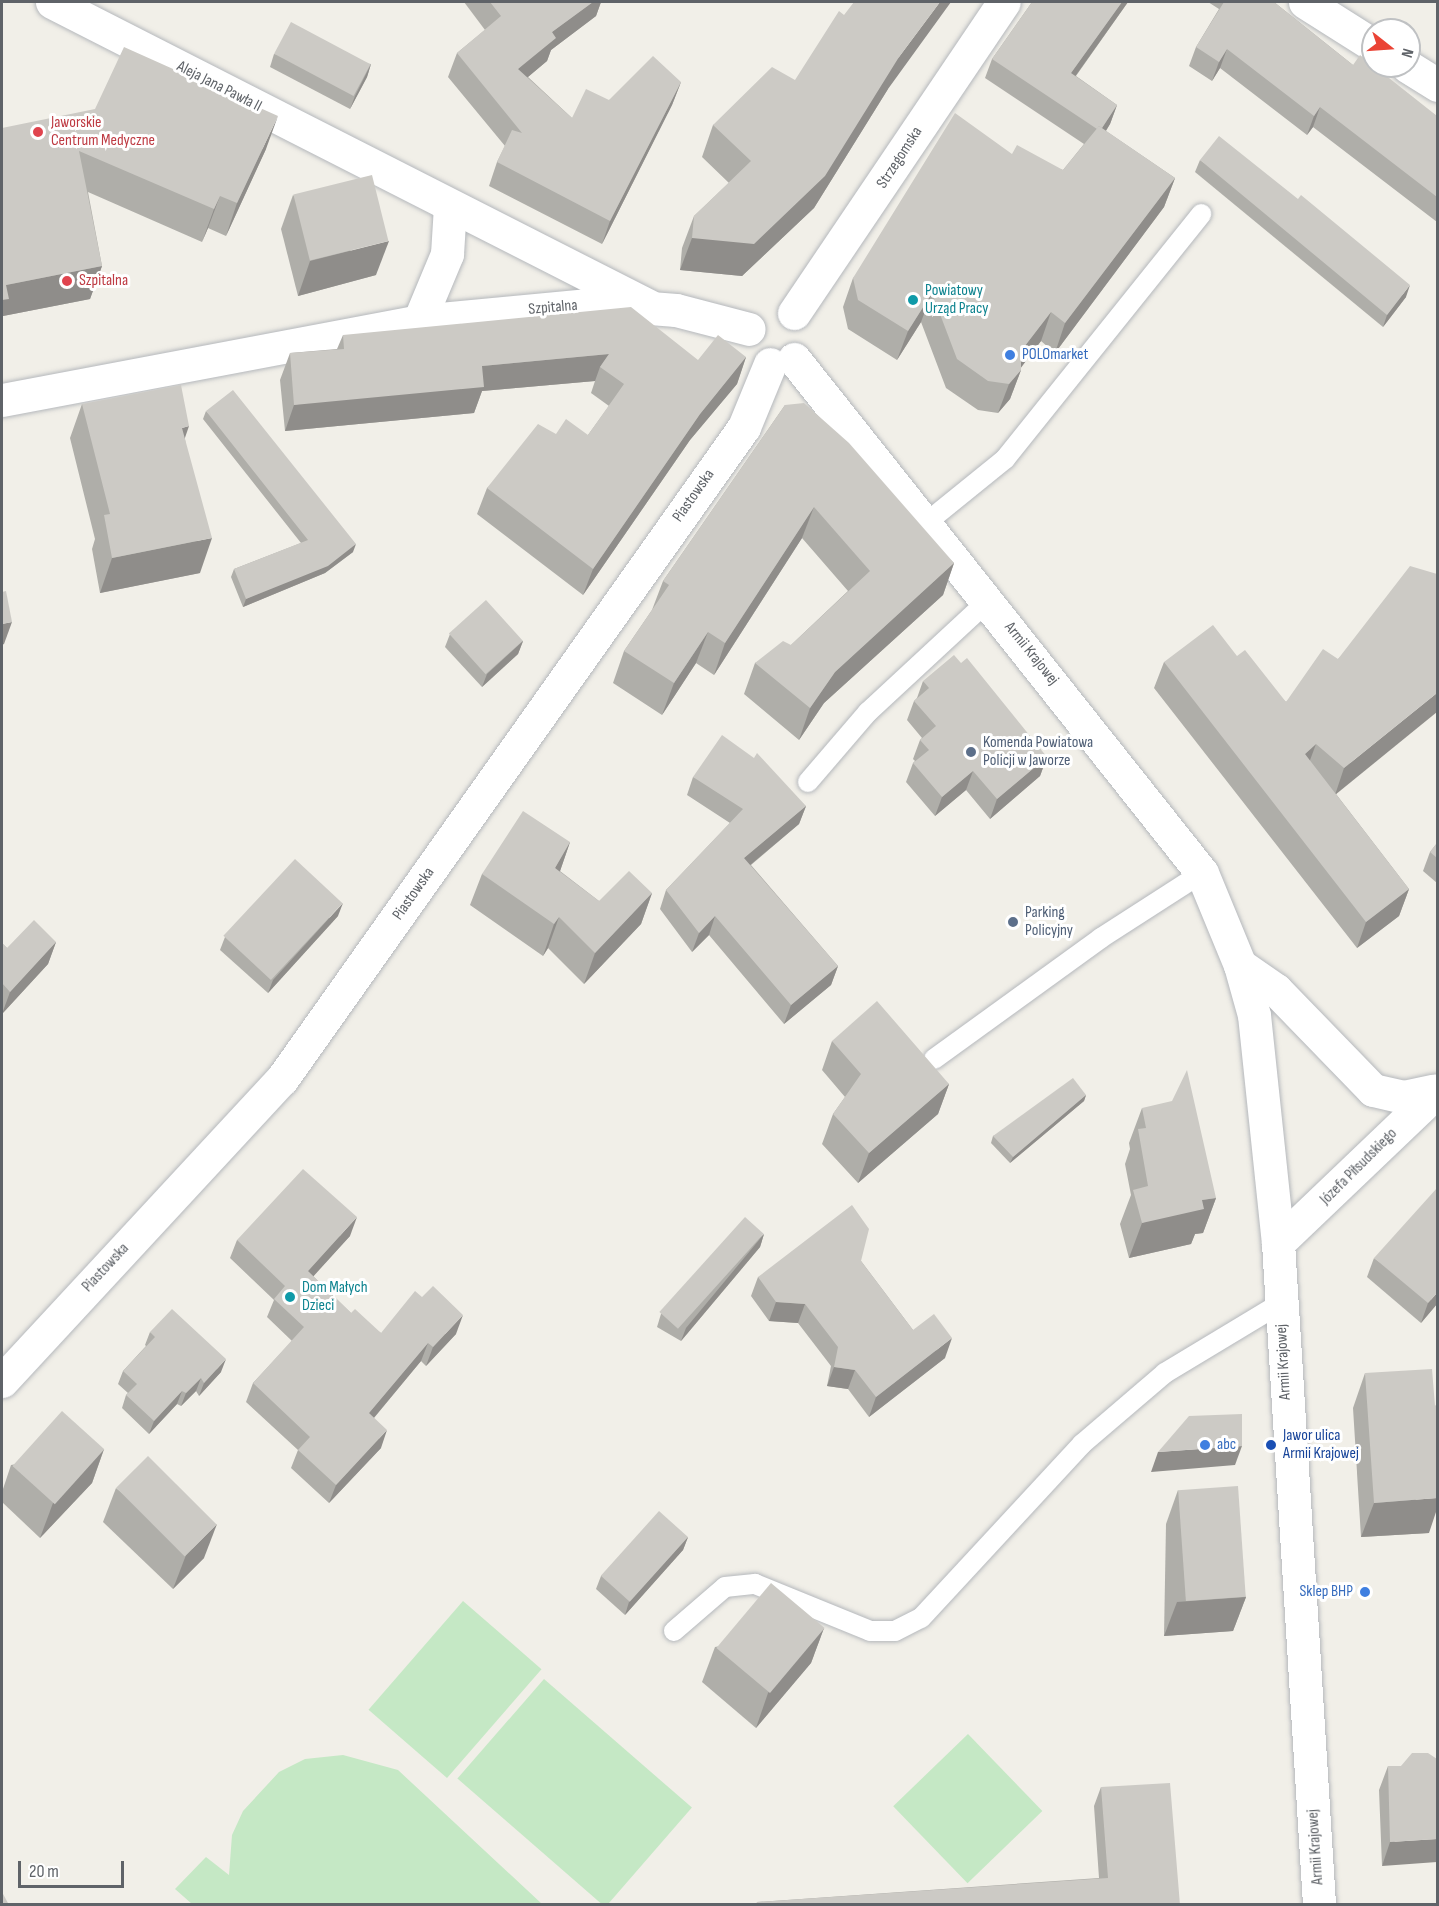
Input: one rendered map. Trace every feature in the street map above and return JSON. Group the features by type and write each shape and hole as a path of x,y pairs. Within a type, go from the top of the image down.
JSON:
{"street":[{"name":"Aleja Jana Pawła II","path":"52,2 649,306"},
{"name":"Strzegomska","path":"794,313 1004,2"},
{"path":"1305,2 1361,37"},
{"path":"1421,75 1437,86"},
{"path":"419,321 447,254 450,206"},
{"name":"Szpitalna","path":"2,400 419,321 599,304 649,306 749,329"},
{"path":"784,308 794,313 806,341 782,362 752,351 749,329 763,311 784,308"},
{"name":"Armii Krajowej","path":"782,362 830,410 926,523 1202,873 1240,965 1258,1039 1278,1243 1319,1905"},
{"name":"Piastowska","path":"2,1381 282,1079 752,414 782,362"},
{"path":"752,414 790,406 830,410"},
{"path":"1240,965 1276,990 1373,1090 1404,1097 1436,1090"},
{"name":"Józefa Piłsudskiego","path":"1278,1243 1436,1090"}],"lane":[{"path":"926,523 1005,459 1201,214"},
{"path":"808,782 868,712 988,601"},
{"path":"934,1059 1101,938 1202,873"},
{"path":"674,1631 725,1587 755,1584 870,1631 896,1631 921,1618 1082,1444 1165,1373 1281,1303"}],"green space":[{"path":"463,1601 541,1669 447,1778 369,1710"},
{"path":"544,1679 692,1808 608,1904 602,1904 457,1779"},
{"path":"968,1734 1042,1811 968,1883 893,1806"},
{"path":"343,1755 398,1770 542,1904 192,1904 175,1889 206,1857 229,1875 232,1835 243,1811 279,1772 305,1759"}],"building":[{"path":"490,2 593,2 552,32 556,38 518,69 572,118 586,89 609,100 653,56 681,82 610,221 497,162 512,130 522,133 457,53 501,16"},
{"path":"854,2 940,2 899,57 825,176 754,244 692,238 694,216 751,161 713,125 772,67 795,80 839,11 844,15"},
{"path":"1032,2 1122,2 1071,73 1117,105 1102,128 1099,126 1097,129 992,59"},
{"path":"1224,2 1274,2 1353,65 1360,55 1361,78 1389,78 1437,116 1437,197 1320,107 1314,116 1227,49 1219,62 1196,47"},
{"path":"291,22 370,64 354,96 274,54"},
{"path":"124,47 278,116 237,203 220,196 214,209 79,151 102,266 6,285 9,299 2,300 2,128 95,109"},
{"path":"955,113 1012,154 1017,145 1063,170 1099,126 1175,178 1065,323 1051,312 1021,351 1021,370 1009,384 988,381 957,359 932,293 908,331 858,300 853,278"},
{"path":"1219,136 1298,199 1301,195 1410,285 1387,315 1200,160"},
{"path":"372,175 388,241 310,261 293,195"},
{"path":"631,307 698,360 718,335 746,357 700,414 593,569 487,488 538,424 556,434 566,419 588,435 624,384 600,367 609,354 482,366 484,387 294,405 290,353 344,349 343,335"},
{"path":"181,385 189,426 182,428 212,538 112,558 104,515 110,514 82,404"},
{"path":"233,390 356,544 328,566 246,599 234,569 308,540 206,411"},
{"path":"804,403 849,443 954,563 835,672 810,708 755,663 783,641 791,645 870,571 814,507 725,643 708,632 674,683 624,651 669,585 663,581 785,405"},
{"path":"1410,566 1437,574 1437,693 1344,768 1316,744 1305,754 1409,889 1366,922 1164,662 1213,625 1237,656 1245,650 1286,702 1323,649 1338,659"},
{"path":"6,591 12,622 2,624 2,592"},
{"path":"486,600 523,641 486,674 449,633"},
{"name":"Komenda Powiatowa Policji w Jaworze","path":"954,655 961,663 967,658 1047,757 997,799 973,771 942,797 913,763 929,750 920,740 936,726 914,701 929,688 923,681"},
{"path":"722,735 754,758 757,753 806,806 744,858 838,966 791,1005 715,916 699,933 666,890 743,809 693,777"},
{"path":"523,811 570,842 555,868 599,901 629,871 652,893 595,953 559,917 554,924 482,874"},
{"path":"1437,843 1437,858 1430,852"},
{"path":"295,859 343,903 271,980 223,936"},
{"path":"34,920 56,942 10,992 2,983 2,943 7,948"},
{"path":"877,1001 949,1084 869,1153 833,1114 861,1074 832,1041"},
{"path":"1187,1070 1216,1198 1202,1200 1204,1209 1142,1223 1133,1190 1148,1186 1138,1129 1146,1128 1142,1108 1172,1101"},
{"path":"1073,1078 1086,1095 1013,1157 993,1136"},
{"path":"303,1169 357,1217 308,1271 351,1313 355,1309 381,1333 415,1291 422,1297 433,1286 463,1315 433,1347 428,1343 369,1413 387,1430 336,1485 298,1450 310,1437 253,1383 304,1327 274,1299 285,1286 237,1240"},
{"path":"1437,1188 1437,1293 1428,1303 1374,1258"},
{"path":"852,1205 869,1229 861,1261 913,1330 934,1314 952,1338 876,1397 855,1370 834,1367 838,1347 805,1304 776,1302 758,1277"},
{"path":"745,1217 764,1234 678,1329 659,1312"},
{"path":"172,1309 226,1359 204,1383 201,1378 186,1393 182,1391 154,1421 126,1395 137,1384 123,1371 155,1337 150,1332"},
{"path":"1432,1369 1435,1406 1437,1403 1437,1498 1374,1503 1365,1373"},
{"path":"62,1411 104,1449 55,1504 12,1466"},
{"path":"1242,1414 1242,1446 1158,1452 1189,1416"},
{"path":"148,1456 217,1525 185,1556 116,1488"},
{"path":"1238,1486 1246,1597 1186,1601 1178,1490"},
{"path":"659,1511 688,1537 630,1602 601,1576"},
{"path":"771,1583 825,1628 770,1693 716,1648"},
{"path":"1412,1753 1428,1753 1437,1759 1437,1839 1390,1842 1388,1766 1401,1766"},
{"path":"1170,1783 1180,1905 757,1905 757,1902 1108,1878 1101,1787"},
{"path":"2,1892 9,1905 2,1905"}],"place":[{"name":"Jaworskie Centrum Medyczne","path":"38,132"},
{"name":"Szpitalna","path":"67,281"},
{"name":"Powiatowy Urząd Pracy","path":"913,300"},
{"name":"POLOmarket","path":"1010,355"},
{"name":"Komenda Powiatowa Policji w Jaworze","path":"971,752"},
{"name":"Parking Policyjny","path":"1013,922"},
{"name":"Dom Małych Dzieci","path":"290,1297"},
{"name":"abc","path":"1205,1445"},
{"name":"Jawor ulica Armii Krajowej","path":"1271,1445"},
{"name":"Sklep BHP","path":"1365,1592"}]}
